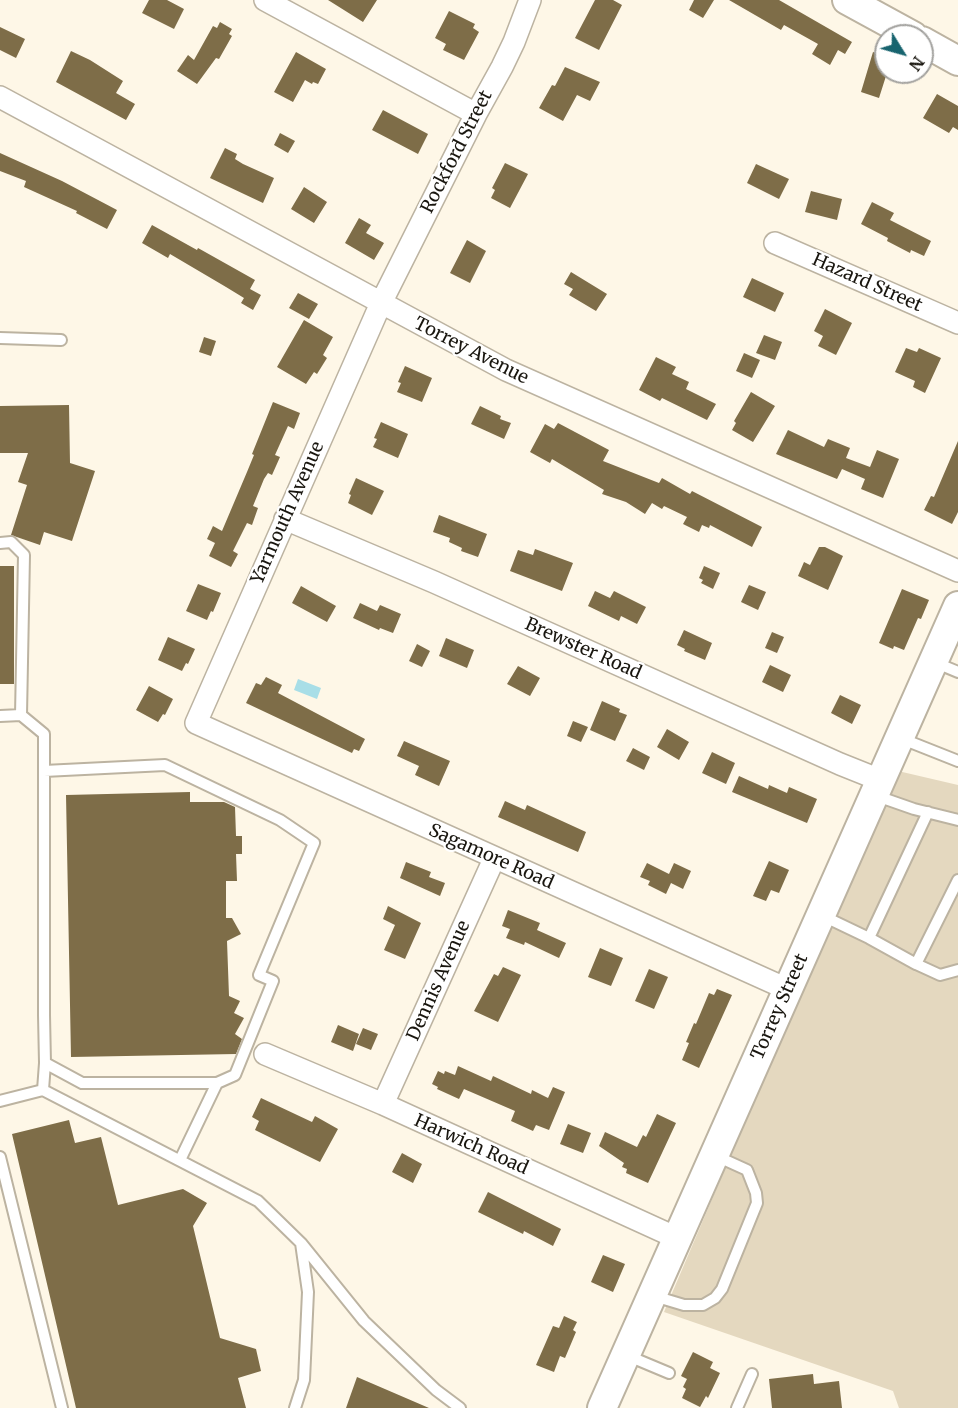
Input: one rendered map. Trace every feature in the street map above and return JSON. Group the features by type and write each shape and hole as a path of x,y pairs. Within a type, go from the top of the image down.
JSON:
{"main road":[{"path":"847,0 891,24"},
{"path":"934,48 958,61"},
{"name":"Torrey Street","path":"602,1408 899,738 945,667 958,606"}],"street":[{"path":"265,0 476,114"},
{"name":"Rockford Street","path":"381,303 514,42 530,0"},
{"name":"Torrey Avenue","path":"0,97 506,370 958,571"},
{"name":"Hazard Street","path":"776,243 958,323"},
{"name":"Yarmouth Avenue","path":"196,723 381,303"},
{"name":"Brewster Road","path":"285,519 434,582 840,764 877,787"},
{"name":"Sagamore Road","path":"196,723 787,989"},
{"name":"Dennis Avenue","path":"383,1104 494,858"},
{"name":"Harwich Road","path":"265,1054 383,1104 677,1238"}],"lane":[{"path":"0,338 60,339"},
{"path":"0,543 11,542 24,555 21,715"},
{"path":"0,716 21,715 44,734 45,1063 43,1090"},
{"path":"899,738 958,761"},
{"path":"44,771 165,765 280,820 314,843 259,975 273,981 235,1075 217,1083 82,1083 45,1063"},
{"path":"877,787 928,812 958,820"},
{"path":"869,938 928,812"},
{"path":"916,963 958,880"},
{"path":"820,915 940,975 958,970"},
{"path":"180,1160 217,1083"},
{"path":"0,1101 43,1090 258,1201 300,1243 364,1321 436,1390 460,1408"},
{"path":"652,1296 684,1305 704,1305 715,1298 722,1289 757,1203 756,1193 747,1170 714,1155"},
{"path":"0,1157 62,1408"},
{"path":"295,1408 304,1380 308,1292 300,1243"},
{"path":"626,1355 669,1373"},
{"path":"737,1408 752,1374"}],"shaded area":[{"path":"898,771 958,785 958,1408 899,1408 893,1391 664,1312 804,983"}],"water":[{"path":"298,679 321,688 317,699 294,690"}],"building":[{"path":"149,0 167,0 184,9 174,29 142,13"},
{"path":"328,0 377,0 363,22"},
{"path":"595,0 613,0 622,5 599,50 575,38"},
{"path":"694,0 714,0 703,18 689,10"},
{"path":"729,0 779,0 852,42 845,54 838,50 830,65 812,54 818,44 784,25 781,30"},
{"path":"449,11 475,24 473,28 479,32 464,60 443,50 446,44 435,38"},
{"path":"220,22 232,29 229,34 232,36 219,59 216,58 197,84 177,71 188,55 194,60 213,26 217,28"},
{"path":"0,27 25,39 16,58 0,50"},
{"path":"71,51 123,81 116,93 135,104 126,120 56,82"},
{"path":"296,52 326,69 318,84 305,80 293,102 274,92"},
{"path":"874,52 874,84 883,84 879,98 861,92"},
{"path":"565,67 600,82 590,101 577,95 563,121 539,108"},
{"path":"937,94 958,106 958,130 953,127 949,133 923,118"},
{"path":"383,110 428,134 418,154 372,130"},
{"path":"280,133 295,141 288,153 274,145"},
{"path":"225,148 237,154 235,159 243,164 274,178 263,203 210,178"},
{"path":"0,153 62,181 117,210 107,229 76,213 77,211 24,187 26,181 0,171"},
{"path":"505,163 528,174 510,208 491,198 495,190 492,188"},
{"path":"756,164 789,179 779,199 747,183"},
{"path":"304,187 327,202 314,223 291,209"},
{"path":"811,191 842,199 837,220 805,212"},
{"path":"872,202 894,213 890,220 931,241 924,256 911,250 910,253 861,224"},
{"path":"359,218 371,225 366,233 384,243 374,260 345,243"},
{"path":"152,225 255,280 250,289 261,295 253,310 241,303 244,298 226,287 170,254 168,258 142,243"},
{"path":"467,240 486,251 470,283 450,273"},
{"path":"571,272 607,294 596,311 569,295 573,289 564,284"},
{"path":"752,278 784,293 775,312 743,297"},
{"path":"298,293 318,304 309,319 289,308"},
{"path":"825,309 852,323 836,355 818,346 823,336 814,331"},
{"path":"304,320 333,337 323,355 327,358 317,374 314,372 306,384 277,367"},
{"path":"764,335 782,342 775,360 756,353"},
{"path":"204,337 216,341 211,356 199,352"},
{"path":"906,348 917,352 919,348 941,358 925,393 913,387 915,381 895,372"},
{"path":"744,353 760,360 752,378 736,371"},
{"path":"656,357 676,367 672,374 689,382 686,389 716,404 707,420 662,398 660,401 639,390"},
{"path":"405,366 432,378 422,402 397,392 401,383 398,382"},
{"path":"751,392 775,406 753,442 732,430 736,423 734,421"},
{"path":"273,402 300,413 294,429 288,426 275,455 280,457 272,475 268,473 264,479 253,506 258,508 252,525 247,523 233,551 238,554 231,567 209,556 215,543 207,539 213,526 222,531 254,455 252,454"},
{"path":"69,405 70,463 95,471 72,541 44,532 40,545 11,535 27,485 18,482 28,453 0,453 0,406"},
{"path":"480,406 511,423 504,439 471,424"},
{"path":"381,422 408,434 398,458 373,447"},
{"path":"558,423 609,450 603,461 659,483 662,478 690,494 692,491 762,527 752,547 710,525 709,528 702,525 699,532 683,524 687,517 664,506 662,509 652,503 645,514 626,502 602,494 604,490 552,459 550,463 530,452 545,424 554,429"},
{"path":"788,430 824,447 828,439 850,448 846,458 870,467 877,450 899,459 883,498 861,489 865,479 842,469 837,479 776,454"},
{"path":"958,441 958,512 952,524 924,510 931,496 934,497"},
{"path":"356,478 384,491 372,515 348,503"},
{"path":"439,515 487,534 478,557 461,551 462,548 449,542 450,538 433,532"},
{"path":"819,547 825,547 843,556 828,590 798,576 804,562 810,565"},
{"path":"535,549 573,563 562,591 510,571 518,550 533,555"},
{"path":"0,566 14,566 14,684 0,684"},
{"path":"704,566 720,573 713,589 701,583 703,580 699,578"},
{"path":"198,584 221,593 207,620 186,611"},
{"path":"749,585 766,592 758,610 741,602"},
{"path":"301,586 336,606 327,622 292,603"},
{"path":"902,589 929,600 904,650 894,646 893,649 879,643"},
{"path":"595,591 610,598 614,591 646,607 637,624 621,616 619,621 588,606"},
{"path":"360,603 377,611 380,605 401,614 393,633 380,628 379,630 353,618"},
{"path":"684,630 712,643 705,660 684,651 685,649 677,645"},
{"path":"772,632 784,637 777,653 765,648"},
{"path":"168,637 195,649 182,671 158,660"},
{"path":"446,638 474,650 467,668 439,656"},
{"path":"417,644 430,651 422,667 409,661"},
{"path":"770,665 791,675 783,692 762,682"},
{"path":"518,666 540,678 530,696 507,684"},
{"path":"266,677 282,685 278,693 365,739 359,751 354,749 352,753 246,703 256,683 261,685"},
{"path":"149,686 173,699 165,715 163,714 158,722 136,710"},
{"path":"840,695 861,705 852,724 831,713"},
{"path":"602,701 620,709 619,712 627,715 615,741 590,730"},
{"path":"573,721 588,727 581,742 567,736"},
{"path":"667,729 689,742 679,760 657,747"},
{"path":"404,741 450,761 439,786 415,775 419,766 397,756"},
{"path":"633,748 650,757 644,770 626,761"},
{"path":"712,752 735,763 726,784 702,773"},
{"path":"739,776 768,789 769,785 787,793 789,787 817,799 807,823 732,792"},
{"path":"190,792 190,802 224,802 235,807 236,836 242,836 242,854 236,854 237,881 226,881 226,918 232,918 241,934 227,941 229,996 240,1001 234,1013 244,1018 235,1034 242,1039 236,1054 71,1057 66,795"},
{"path":"505,801 525,810 527,805 586,832 578,852 498,817"},
{"path":"769,861 789,870 779,893 771,890 766,901 753,896"},
{"path":"406,862 431,872 429,877 445,883 440,896 400,878"},
{"path":"647,863 669,874 674,863 691,871 683,889 671,883 666,894 648,885 650,881 640,877"},
{"path":"388,906 421,923 405,959 384,950 395,925 383,919"},
{"path":"508,910 540,923 537,930 566,943 559,958 525,942 524,945 506,938 510,929 502,926"},
{"path":"600,948 623,958 611,986 588,977"},
{"path":"503,967 521,975 498,1022 474,1011 494,974 498,976"},
{"path":"649,969 668,977 654,1009 635,1001"},
{"path":"717,989 732,995 699,1068 682,1060 689,1043 686,1042 709,993 714,995"},
{"path":"338,1025 359,1034 353,1051 331,1042"},
{"path":"363,1028 378,1034 371,1050 356,1044"},
{"path":"458,1066 491,1081 493,1076 531,1094 532,1090 548,1098 553,1087 565,1092 549,1130 536,1125 533,1131 511,1121 515,1111 464,1089 459,1099 437,1089 438,1087 432,1084 438,1071 455,1075"},
{"path":"261,1098 312,1122 315,1116 338,1129 320,1162 255,1130 259,1121 252,1117"},
{"path":"657,1114 676,1123 648,1183 626,1173 627,1169 622,1167 624,1163 599,1146 605,1132 637,1147 643,1135 646,1137"},
{"path":"69,1120 75,1143 101,1137 118,1205 183,1189 207,1203 193,1226 220,1338 256,1349 261,1371 238,1378 246,1408 76,1408 12,1134"},
{"path":"568,1124 591,1133 583,1153 560,1144"},
{"path":"402,1153 422,1164 413,1183 392,1172"},
{"path":"488,1192 561,1229 553,1246 478,1212"},
{"path":"603,1255 625,1264 613,1292 591,1282"},
{"path":"564,1316 577,1322 573,1330 576,1332 565,1358 560,1356 554,1372 536,1365 553,1326 559,1328"},
{"path":"693,1352 713,1362 710,1368 720,1373 708,1398 706,1396 700,1407 682,1398 686,1389 683,1387 687,1379 681,1376"},
{"path":"813,1374 814,1384 839,1381 842,1408 772,1408 769,1379"},
{"path":"357,1377 429,1408 346,1408"}]}
